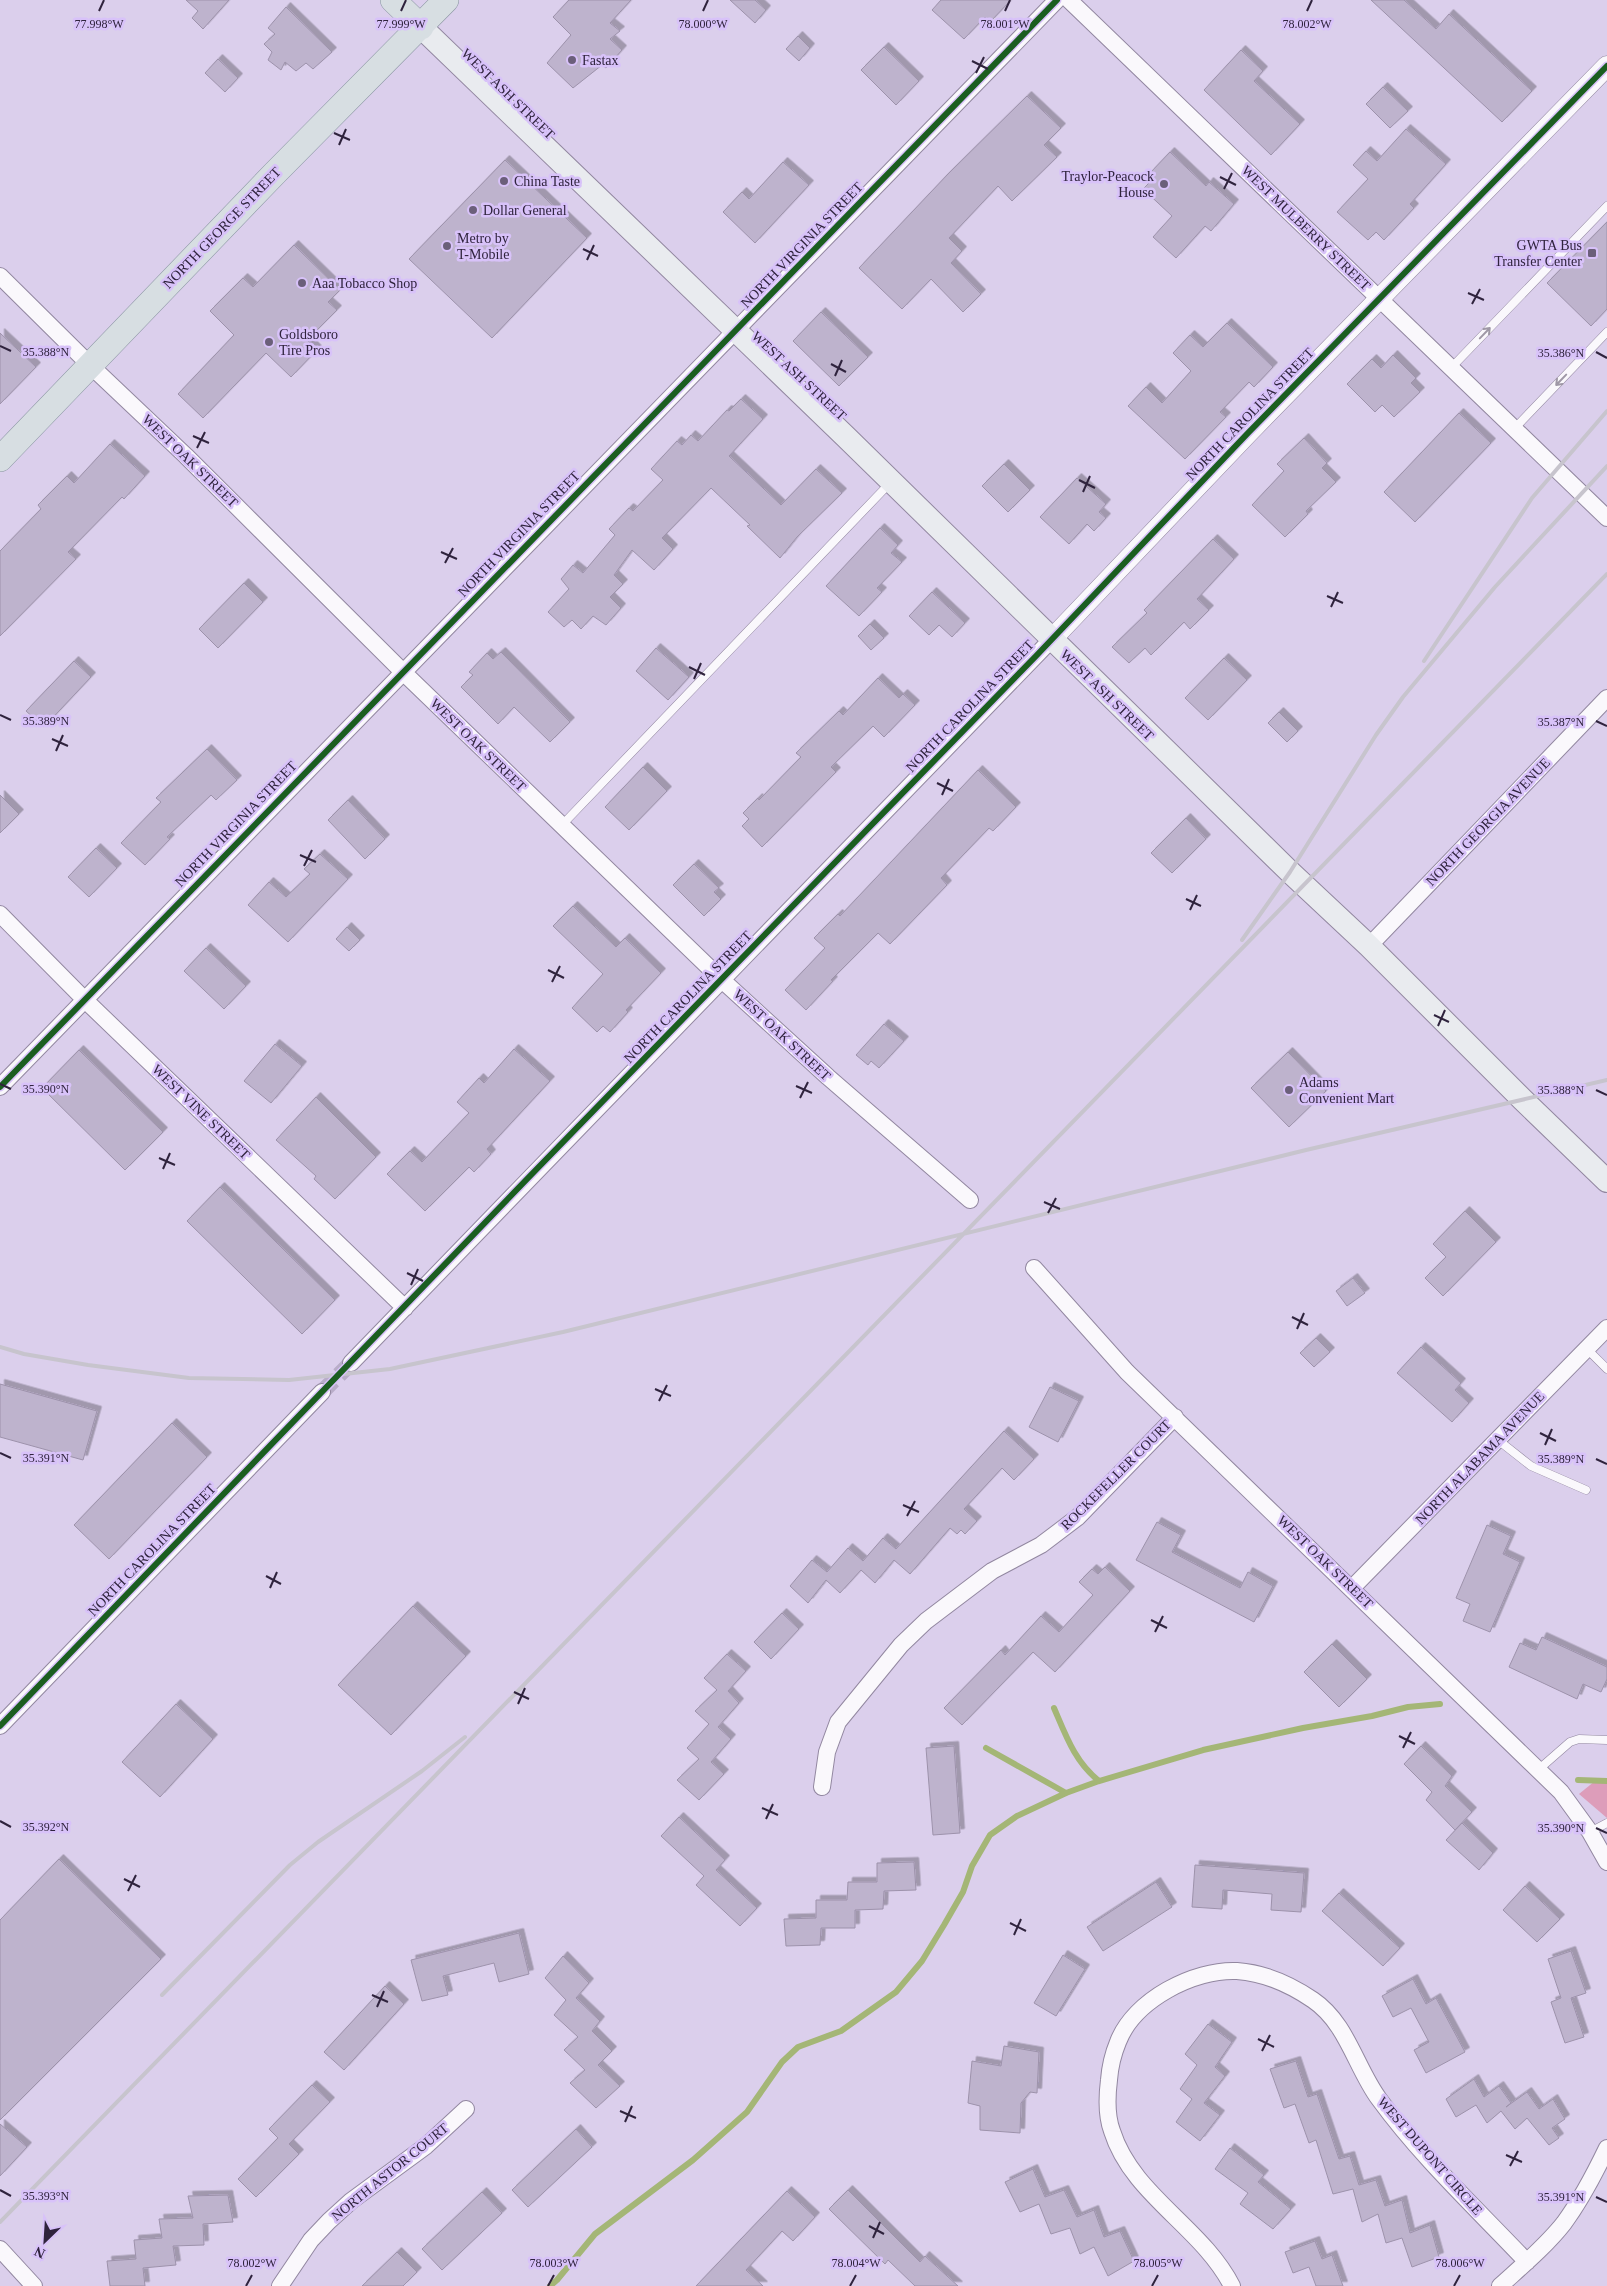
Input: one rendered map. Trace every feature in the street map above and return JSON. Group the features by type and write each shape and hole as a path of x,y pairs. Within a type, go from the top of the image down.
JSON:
{"main road":[{"name":"WEST ASH STREET","path":"393,0 891,482 1290,872 1369,946 1523,1100 1607,1180"},
{"name":"NORTH GEORGE STREET","path":"0,459 274,173 446,0"}],"street":[{"name":"NORTH VIRGINIA STREET","path":"0,1087 1057,0"},
{"name":"WEST MULBERRY STREET","path":"1068,0 1607,518"},
{"name":"NORTH CAROLINA STREET","path":"351,1363 528,1178 1051,640 1248,433 1607,66"},
{"name":"WEST OAK STREET","path":"0,276 186,456 402,672 722,980 833,1081 970,1200"},
{"name":"NORTH GEORGIA AVENUE","path":"1369,946 1607,698"},
{"name":"WEST VINE STREET","path":"0,914 85,1000 405,1308"},
{"name":"WEST OAK STREET","path":"1034,1268 1127,1372 1561,1792 1590,1832 1607,1862"},
{"name":"NORTH ALABAMA AVENUE","path":"1352,1588 1607,1328"},
{"name":"NORTH CAROLINA STREET","path":"0,1726 322,1392"},
{"name":"ROCKEFELLER COURT","path":"822,1787 827,1752 838,1722 901,1645 926,1621 986,1576 1041,1545 1078,1517 1175,1417"},
{"name":"WEST DUPONT CIRCLE","path":"1232,2286 1207,2249 1142,2181 1124,2158 1111,2130 1107,2099 1110,2067 1118,2040 1134,2018 1164,1992 1180,1983 1209,1974 1238,1971 1266,1976 1294,1988 1316,2002 1336,2024 1351,2047 1378,2097 1397,2122 1527,2262"},
{"name":"NORTH ASTOR COURT","path":"280,2286 311,2240 329,2221 366,2189 426,2146 466,2109"},
{"path":"1500,2286 1527,2262 1564,2222 1584,2192 1607,2148"},
{"path":"0,2249 34,2286"}],"lane":[{"path":"1452,368 1607,206"},
{"path":"1514,429 1607,332"},
{"path":"562,825 891,482"},
{"path":"1587,1349 1607,1369"},
{"path":"1498,1440 1531,1466 1586,1490"},
{"path":"1538,1770 1570,1742 1579,1739 1607,1740"},
{"path":"1590,1832 1607,1822"}],"shaded area":[{"path":"1595,1781 1607,1781 1607,1818 1579,1794"}],"building":[{"path":"186,0 229,0 203,29 192,18 198,11"},
{"path":"569,0 631,0 610,23 620,31 610,39 622,50 606,68 602,65 573,88 547,63 571,35 553,17"},
{"path":"730,0 755,0 766,10 755,23"},
{"path":"941,0 1011,0 990,22 985,17 964,39 932,10"},
{"path":"1371,0 1404,0 1436,29 1449,14 1532,91 1502,122"},
{"path":"286,7 332,52 313,69 306,63 296,71 285,62 281,70 268,60 272,52 264,44 275,34 268,28"},
{"path":"798,36 810,48 799,61 786,49"},
{"path":"884,47 919,81 896,105 861,70"},
{"path":"1241,50 1263,71 1254,81 1300,124 1271,155 1204,90"},
{"path":"218,59 238,78 225,92 205,73"},
{"path":"1383,87 1408,111 1390,128 1366,104"},
{"path":"1027,96 1061,128 1044,145 1057,157 1012,201 998,186 949,238 962,251 951,263 981,294 963,312 931,279 902,309 859,268 948,174"},
{"path":"1406,129 1446,164 1410,204 1414,208 1384,240 1376,232 1368,240 1337,212 1368,179 1353,165 1366,151 1377,161"},
{"path":"1170,152 1206,186 1209,182 1234,204 1211,231 1205,226 1176,258 1153,237 1172,216 1143,189 1154,178 1150,173"},
{"path":"505,160 587,238 492,338 409,259"},
{"path":"783,162 809,185 755,243 723,212 742,192 749,199"},
{"name":"GWTA Bus Transfer Center","path":"1607,222 1607,309 1591,326 1547,283"},
{"name":"Goldsboro Tire Pros","path":"294,245 340,290 328,302 337,310 307,340 317,350 291,377 266,353 203,418 178,394 234,335 210,311 243,278 253,287"},
{"path":"821,312 868,357 839,386 793,341"},
{"path":"1227,323 1273,367 1254,387 1249,382 1220,412 1226,417 1185,459 1128,406 1146,387 1162,403 1191,371 1173,353 1190,335 1203,347"},
{"path":"0,333 36,367 0,404"},
{"path":"1393,355 1416,378 1411,383 1420,392 1394,417 1382,405 1375,412 1347,384 1372,359 1381,368"},
{"path":"741,399 763,419 729,456 781,505 816,469 842,493 797,537 780,558 747,526 750,525 711,488 662,538 673,549 654,570 632,550 614,575 623,584 610,597 621,608 606,625 593,616 581,629 572,620 564,627 548,612 569,589 561,579 573,565 583,573 615,535 609,529 629,508 633,511 663,480 651,469 677,441 682,445 691,435 698,441 727,410 729,411"},
{"path":"1459,413 1491,443 1415,522 1384,492"},
{"path":"1304,438 1327,463 1322,468 1336,482 1306,511 1308,514 1285,537 1252,505 1284,471 1277,464"},
{"path":"110,444 145,476 124,499 122,497 68,552 76,559 0,636 0,551 41,509 38,505 67,476 74,483"},
{"path":"1004,464 1030,490 1008,512 982,486"},
{"path":"1077,478 1106,504 1099,512 1106,518 1094,531 1087,524 1069,544 1040,517"},
{"path":"880,528 898,545 891,553 902,562 877,588 882,592 859,616 826,586"},
{"path":"1213,539 1234,559 1197,599 1209,610 1190,629 1184,622 1151,655 1145,648 1129,663 1112,647 1147,613 1144,610"},
{"path":"244,583 263,602 218,648 199,629"},
{"path":"932,592 965,623 952,637 939,625 929,635 909,616"},
{"path":"870,624 884,638 871,650 858,636"},
{"path":"656,648 689,677 668,700 636,671"},
{"path":"501,652 570,722 550,742 514,707 498,724 461,687 473,675 469,672 487,653 493,659"},
{"path":"1224,658 1247,680 1208,720 1185,698"},
{"path":"74,661 91,677 44,727 26,711"},
{"path":"878,678 899,698 903,694 915,705 884,737 873,726 831,767 836,772 762,847 742,826 749,819 743,813 758,798 759,800 801,757 796,753 839,711 843,715"},
{"path":"1279,712 1298,731 1287,742 1268,723"},
{"path":"207,749 237,780 216,800 211,795 167,837 170,839 145,865 121,843 161,802 156,798"},
{"path":"643,767 667,791 629,830 605,807"},
{"path":"978,770 1016,807 993,831 989,828 941,878 947,885 890,944 878,933 831,980 833,981 806,1010 785,990 825,948 814,938 838,914 840,916"},
{"path":"0,795 19,814 0,833"},
{"path":"348,800 385,839 365,859 328,820"},
{"path":"1186,818 1206,839 1172,873 1151,853"},
{"path":"96,848 117,868 89,897 68,877"},
{"path":"320,854 348,879 288,942 248,905 269,882 286,897 310,874 304,869"},
{"path":"694,864 719,888 714,892 721,899 704,916 673,885"},
{"path":"573,906 616,947 625,938 661,973 626,1010 628,1012 610,1032 603,1026 597,1032 572,1008 603,974 553,926"},
{"path":"347,927 360,940 349,951 336,939"},
{"path":"206,948 246,986 224,1009 184,971"},
{"path":"884,1024 904,1041 879,1068 871,1061 868,1065 856,1055"},
{"path":"275,1044 302,1066 271,1103 244,1081"},
{"path":"514,1049 550,1081 487,1149 491,1154 474,1172 469,1167 425,1211 387,1174 410,1151 422,1162 469,1113 457,1102 479,1078 484,1083"},
{"path":"79,1050 163,1132 125,1170 42,1088"},
{"name":"Adams Convenient Mart","path":"1288,1052 1326,1091 1289,1127 1251,1088"},
{"path":"316,1097 376,1157 335,1199 314,1179 316,1176 276,1140"},
{"path":"220,1187 335,1300 302,1334 187,1221"},
{"path":"1465,1211 1496,1242 1443,1296 1425,1278 1446,1257 1433,1244"},
{"path":"1353,1278 1365,1293 1347,1306 1336,1291"},
{"path":"1316,1338 1330,1352 1314,1367 1300,1353"},
{"path":"1421,1347 1461,1383 1455,1390 1469,1403 1452,1422 1397,1373"},
{"path":"0,1384 97,1411 83,1460 0,1437"},
{"path":"1050,1387 1079,1401 1058,1442 1029,1427"},
{"path":"172,1423 207,1457 109,1559 74,1525"},
{"path":"1004,1431 1034,1459 1014,1480 1002,1468 964,1509 977,1521 965,1534 961,1530 957,1534 950,1528 910,1574 894,1560 875,1583 861,1570 840,1593 826,1580 808,1603 790,1586 812,1560 827,1572 848,1548 863,1561 883,1538 896,1549"},
{"path":"1157,1522 1181,1535 1172,1552 1240,1588 1248,1572 1273,1586 1254,1622 1136,1560"},
{"path":"1487,1525 1511,1536 1503,1554 1520,1562 1490,1632 1463,1621 1470,1604 1456,1598"},
{"path":"1105,1567 1130,1591 1055,1672 1033,1652 962,1725 944,1708 1001,1650 1005,1655 1041,1616 1059,1632 1093,1595 1079,1582 1092,1569 1098,1574"},
{"path":"413,1606 466,1656 391,1735 338,1685"},
{"path":"782,1613 799,1629 771,1659 754,1642"},
{"path":"1542,1637 1607,1667 1607,1679 1601,1692 1583,1684 1577,1699 1509,1667 1520,1643 1536,1650"},
{"path":"1332,1644 1367,1679 1339,1707 1304,1672"},
{"path":"727,1654 746,1671 728,1691 739,1703 718,1727 731,1739 711,1762 724,1774 699,1800 677,1780 699,1759 687,1748 709,1724 695,1711 717,1690 704,1678"},
{"path":"176,1704 213,1739 160,1797 122,1762"},
{"path":"954,1746 960,1833 933,1835 926,1748"},
{"path":"1421,1746 1452,1776 1445,1786 1472,1812 1455,1830 1426,1800 1432,1792 1404,1764"},
{"path":"679,1817 725,1860 716,1870 757,1908 740,1926 696,1885 704,1876 661,1836"},
{"path":"1462,1823 1493,1853 1479,1870 1446,1840"},
{"path":"59,1859 161,1959 0,2120 0,1920"},
{"path":"914,1862 916,1890 884,1891 883,1909 855,1910 855,1928 821,1928 820,1945 786,1946 784,1919 816,1918 816,1900 847,1900 848,1882 877,1882 877,1863"},
{"path":"1195,1865 1304,1873 1301,1912 1271,1910 1272,1894 1223,1890 1222,1909 1192,1907"},
{"path":"1156,1882 1172,1907 1103,1951 1087,1927"},
{"path":"1525,1886 1560,1919 1537,1942 1503,1910"},
{"path":"1339,1893 1400,1948 1383,1966 1322,1911"},
{"path":"519,1933 529,1974 499,1982 494,1963 443,1976 448,1995 422,2001 411,1960"},
{"path":"1571,1951 1586,1993 1571,1998 1584,2037 1565,2043 1551,2002 1561,1998 1548,1959"},
{"path":"1063,1955 1085,1969 1056,2016 1034,2003"},
{"path":"563,1956 589,1983 576,1998 600,2021 592,2031 612,2051 598,2065 620,2086 596,2108 570,2083 585,2070 564,2050 578,2037 554,2015 566,2000 545,1978"},
{"path":"1413,1979 1426,2004 1436,1998 1465,2052 1426,2073 1414,2050 1429,2042 1411,2008 1393,2017 1382,1996"},
{"path":"385,1986 404,2004 344,2070 324,2052"},
{"path":"1208,2024 1232,2042 1215,2067 1225,2076 1204,2103 1220,2115 1200,2141 1176,2122 1192,2099 1180,2089 1197,2065 1185,2054"},
{"path":"1004,2046 1039,2052 1037,2093 1030,2092 1021,2103 1020,2133 980,2130 980,2106 968,2103 972,2061 1001,2066"},
{"path":"1296,2061 1308,2097 1317,2094 1339,2159 1350,2156 1359,2185 1376,2180 1385,2206 1402,2200 1410,2233 1430,2225 1439,2257 1412,2267 1402,2238 1386,2243 1378,2214 1362,2222 1353,2189 1333,2194 1316,2140 1309,2143 1295,2104 1284,2108 1270,2069"},
{"path":"1474,2079 1484,2097 1499,2086 1511,2103 1506,2107 1527,2092 1539,2109 1553,2099 1565,2119 1552,2128 1559,2138 1549,2145 1527,2118 1515,2129 1501,2111 1487,2123 1476,2105 1456,2117 1446,2099"},
{"path":"312,2085 330,2102 289,2144 299,2154 256,2197 238,2179 278,2138 269,2129"},
{"path":"0,2124 27,2147 0,2176"},
{"path":"576,2129 592,2147 528,2207 512,2190"},
{"path":"1230,2148 1264,2175 1258,2182 1291,2209 1273,2229 1240,2204 1248,2193 1215,2169"},
{"path":"1033,2169 1045,2197 1064,2190 1077,2217 1094,2210 1104,2237 1120,2231 1134,2261 1108,2276 1094,2247 1080,2254 1070,2228 1051,2234 1039,2204 1020,2212 1005,2182"},
{"path":"848,2190 920,2262 925,2256 958,2286 915,2286 888,2260 885,2264 829,2209"},
{"path":"787,2191 815,2217 793,2241 782,2231 746,2270 763,2286 696,2286"},
{"path":"482,2192 502,2213 442,2270 422,2249"},
{"path":"228,2195 233,2222 203,2224 204,2245 173,2246 176,2265 143,2268 145,2286 110,2286 107,2261 136,2259 134,2240 162,2238 159,2219 193,2218 188,2196"},
{"path":"1315,2241 1322,2259 1332,2255 1343,2286 1316,2286 1309,2267 1293,2273 1285,2252"},
{"path":"397,2252 417,2272 403,2286 362,2286"}],"waterway":[{"path":"550,2286 595,2234 693,2160 747,2112 782,2062 798,2047 841,2031 896,1992 922,1961 944,1925 963,1892 972,1866 990,1835 1017,1816 1066,1793 1099,1781 1203,1750 1408,1707 1440,1704"},
{"path":"1054,1708 1077,1757 1099,1781"},
{"path":"986,1748 1066,1793"},
{"path":"1578,1780 1607,1781"}],"tunnel":[{"path":"322,1392 351,1363"}],"railway":[{"path":"1424,661 1532,498 1607,411"},
{"path":"1242,940 1290,872 1376,735 1403,697 1495,587 1607,466"},
{"path":"0,2222 1607,574"},
{"path":"0,1347 24,1354 88,1365 189,1378 289,1380 390,1369 563,1332 1306,1150 1607,1080"},
{"path":"162,1995 290,1865 318,1842 422,1771 465,1737"}],"cycle path":[{"path":"0,1087 1057,0"},
{"path":"0,1726 529,1177 1036,656 1248,433 1607,66"}],"place":[{"name":"Fastax","path":"572,60"},
{"name":"China Taste","path":"504,181"},
{"name":"Traylor-Peacock House","path":"1164,184"},
{"name":"Dollar General","path":"473,210"},
{"name":"Metro by T-Mobile","path":"447,246"},
{"name":"GWTA Bus Transfer Center","path":"1592,253"},
{"name":"Aaa Tobacco Shop","path":"302,283"},
{"name":"Goldsboro Tire Pros","path":"269,342"},
{"name":"Adams Convenient Mart","path":"1289,1090"}]}
